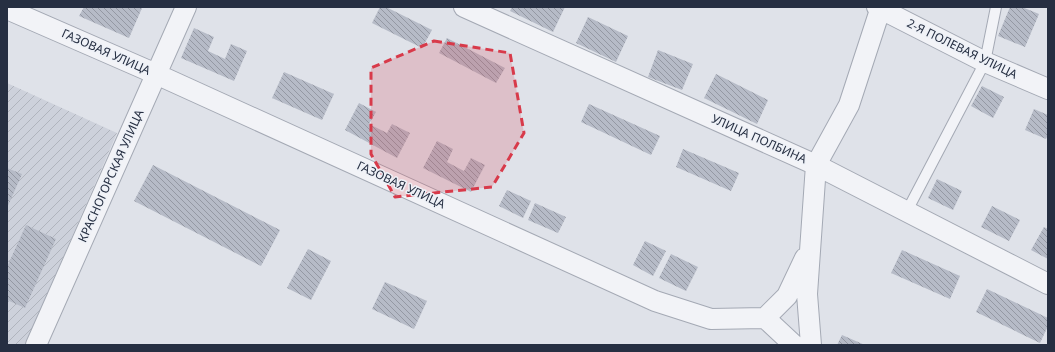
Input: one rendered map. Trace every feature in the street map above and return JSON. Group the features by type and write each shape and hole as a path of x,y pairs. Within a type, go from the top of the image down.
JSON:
{"street":[{"name":"КРАСНОГОРСКАЯ УЛИЦА","path":"36,345 186,7"},
{"name":"УЛИЦА ПОЛБИНА","path":"464,7 816,165 1048,284"},
{"path":"811,345 807,294 809,248 816,165 849,105 880,8"},
{"name":"2-Я ПОЛЕВАЯ УЛИЦА","path":"880,8 985,62 1048,89"},
{"name":"ГАЗОВАЯ УЛИЦА","path":"7,9 156,74 655,301 711,319 765,318"},
{"path":"794,345 765,318 787,296 809,248"}],"lane":[{"path":"906,211 985,62 996,7"}],"highlighted area":[{"path":"434,41 510,53 524,133 492,187 395,197 371,154 371,68"}],"shaded area":[{"path":"7,83 117,133 25,345 7,345"}],"building":[{"path":"84,7 142,8 129,38 79,16"},
{"path":"380,7 386,7 432,30 422,48 372,23"},
{"path":"512,7 565,7 553,32 510,11"},
{"path":"1010,7 1022,7 1039,14 1025,47 998,36"},
{"path":"588,17 628,36 616,62 576,43"},
{"path":"194,28 214,37 208,51 225,59 231,44 247,51 234,81 181,58"},
{"path":"447,38 505,68 496,83 439,53"},
{"path":"658,50 693,64 682,90 648,77"},
{"path":"284,72 334,94 322,120 272,98"},
{"path":"716,74 768,100 757,124 704,98"},
{"path":"982,86 1004,97 993,118 971,106"},
{"path":"359,103 376,112 369,124 387,133 392,124 410,133 397,158 345,130"},
{"path":"589,104 660,136 651,155 581,122"},
{"path":"1034,109 1048,115 1048,135 1046,139 1025,130"},
{"path":"437,141 453,149 447,162 464,171 471,158 485,165 471,192 423,168"},
{"path":"683,149 739,173 731,191 676,167"},
{"path":"153,165 280,230 261,266 134,201"},
{"path":"7,168 22,174 7,208"},
{"path":"937,179 962,191 953,210 928,198"},
{"path":"507,190 531,201 523,218 499,206"},
{"path":"535,203 566,217 558,233 528,220"},
{"path":"992,206 1020,220 1009,241 981,227"},
{"path":"26,225 56,239 25,308 7,300 7,267"},
{"path":"1044,227 1048,229 1048,259 1031,250"},
{"path":"645,241 666,251 653,276 633,265"},
{"path":"308,249 331,261 311,300 287,288"},
{"path":"902,250 960,276 950,299 891,273"},
{"path":"671,254 698,267 686,291 659,278"},
{"path":"385,282 427,301 414,329 372,309"},
{"path":"987,289 1048,318 1048,326 1040,343 976,312"},
{"path":"842,335 865,345 837,345"}]}
